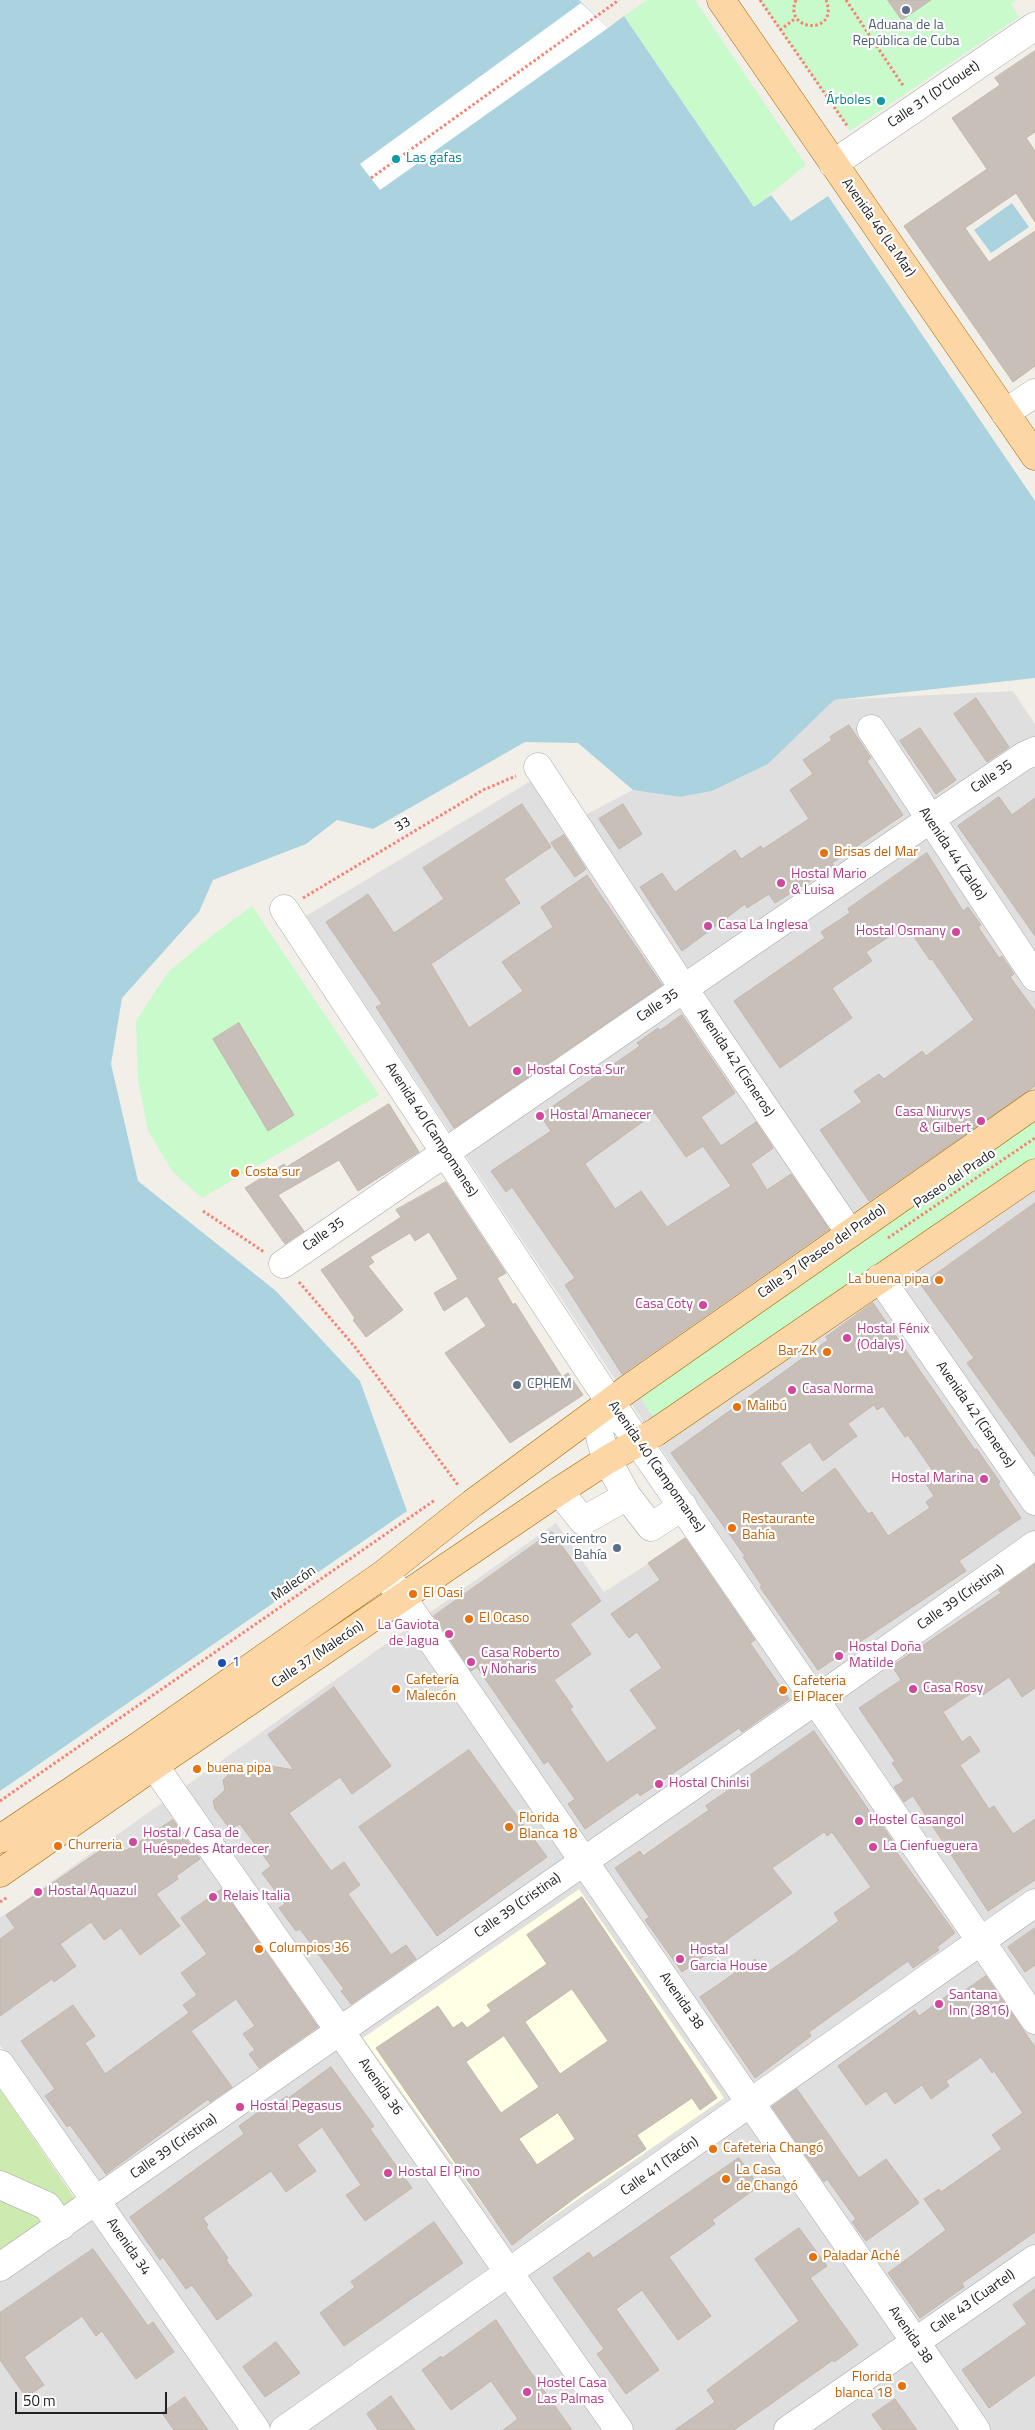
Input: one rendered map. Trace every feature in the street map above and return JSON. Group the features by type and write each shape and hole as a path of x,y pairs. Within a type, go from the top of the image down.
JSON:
{"main road":[{"name":"Avenida 46 (La Mar)","path":"720,0 1035,456"},
{"name":"Calle 37 (Paseo del Prado)","path":"611,1402 1035,1104"},
{"path":"639,1442 1035,1173"},
{"name":"Calle 37 (Malecón)","path":"0,1873 147,1755 385,1573 466,1489 611,1402"},
{"name":"Calle 37 (Malecón)","path":"0,1839 147,1755 403,1598 559,1491 631,1477 639,1442"}],"street":[{"name":"Calle 31 (D'Clouet)","path":"833,164 1035,26"},
{"path":"1005,413 1035,393"},
{"name":"Avenida 44 (Zaldo)","path":"871,729 929,820 1035,977"},
{"name":"Calle 35","path":"283,1264 929,820 1024,756 1035,751"},
{"name":"Avenida 42 (Cisneros)","path":"538,767 684,989 850,1233"},
{"name":"Avenida 40 (Campomanes)","path":"284,909 639,1442 631,1477 676,1511 816,1700 1035,2020"},
{"name":"Avenida 42 (Cisneros)","path":"880,1278 1035,1502"},
{"path":"611,1402 600,1421 602,1445 631,1477 651,1527 676,1511"},
{"path":"559,1491 583,1521 631,1477"},
{"name":"Calle 39 (Cristina)","path":"0,2267 96,2202 583,1860 816,1700 1035,1545"},
{"name":"Avenida 38","path":"385,1573 976,2430"},
{"name":"Avenida 36","path":"147,1755 619,2430"},
{"name":"Calle 41 (Tacón)","path":"284,2430 1035,1903"},
{"name":"Avenida 34","path":"0,2064 256,2430"},
{"path":"0,2185 47,2206 61,2226"},
{"name":"Calle 43 (Cuartel)","path":"788,2430 1035,2259"}],"path":[{"path":"371,178 619,0"},
{"path":"760,0 861,145"},
{"path":"796,0 794,12 796,18 806,26 820,24 828,15 829,7 826,0"},
{"path":"846,0 918,106"},
{"path":"780,30 796,18"},
{"name":"33","path":"284,909 483,790 538,767"},
{"name":"Paseo del Prado","path":"887,1239 1035,1138"},
{"path":"203,1211 283,1264 355,1346 466,1489"},
{"path":"450,1490 466,1489"},
{"name":"Malecón","path":"0,1801 441,1496"}],"shaded area":[{"path":"1013,691 1035,724 1035,2430 0,2430 0,2281 115,2203 0,2045 0,1918 556,1523 604,1592 711,1523 306,916 534,779 574,821 633,790 680,797 712,791 768,764 833,700"},
{"path":"579,1889 724,2098 512,2245 363,2038"}],"green space":[{"path":"647,0 695,0 806,165 754,207 624,16"},
{"path":"759,0 888,0 902,20 931,0 1017,0 1011,4 1019,17 850,131"},
{"path":"252,906 379,1095 202,1198 173,1172 148,1131 138,1080 136,1021 168,972"},
{"path":"1035,1115 1035,1161 658,1421 647,1409 638,1393"},
{"path":"0,2089 77,2202 0,2255"}],"water":[{"path":"0,0 579,0 608,28 624,16 754,207 771,195 791,221 828,196 1035,501 1035,678 834,700 768,764 712,791 680,797 633,790 578,743 525,742 373,829 337,820 306,844 213,880 199,912 122,998 111,1064 138,1181 276,1291 360,1381 407,1511 0,1791"},
{"path":"1012,203 1029,227 991,253 974,230"}],"pier":[{"path":"581,3 608,28 380,190 360,164"}],"building":[{"name":"Aduana de la República de Cuba","path":"888,0 931,0 902,20"},
{"path":"1035,51 1035,132 1026,138 1035,151 1035,222 1016,193 965,228 989,262 1035,231 1035,366 1013,382 904,226 987,169 952,118 1000,85 995,78"},
{"path":"976,698 1009,747 987,762 954,714"},
{"path":"849,725 871,758 867,761 903,815 832,863 834,866 775,903 769,894 747,908 745,904 682,951 640,887 662,873 675,892 735,850 741,859 761,846 763,849 809,819 790,790 813,774 803,760 832,740 830,737"},
{"path":"920,728 956,780 936,794 900,741"},
{"path":"999,797 1012,815 1035,798 1035,936 958,826"},
{"path":"522,804 551,847 504,879 520,903 431,964 469,1028 523,991 502,962 553,927 541,907 587,875 662,985 454,1128 376,1007 382,1004 326,922 368,894 394,933 444,899 423,868"},
{"path":"623,804 642,834 619,849 599,819"},
{"path":"564,835 586,869 575,877 551,843"},
{"path":"927,853 963,911 968,907 981,925 978,927 999,958 1002,956 1014,974 1010,977 1035,1011 1035,1086 869,1201 820,1130 862,1102 854,1091 879,1074 884,1079 922,1051 926,1056 974,1020 932,959 930,960 912,934 909,936 903,927 866,952 872,961 832,988 852,1018 780,1068 734,1001 825,938 821,932 850,913 848,909"},
{"path":"682,1015 735,1093 701,1117 721,1146 756,1122 773,1148 751,1164 767,1190 791,1174 829,1229 622,1374 565,1285 575,1278 512,1187 506,1192 491,1171 551,1131 540,1115 640,1046 637,1043 658,1028 660,1030","holes":["655,1113 686,1157 703,1146 731,1186 667,1227 641,1191 615,1209 585,1164"]},
{"path":"239,1023 294,1115 268,1131 213,1039"},
{"path":"389,1104 419,1152 358,1191 339,1160 278,1195 304,1231 285,1244 245,1188 284,1164 286,1167"},
{"path":"446,1182 506,1273 497,1278 513,1305 515,1303 562,1377 568,1373 583,1395 510,1443 445,1353 486,1326 467,1296 444,1311 434,1293 458,1279 429,1232 415,1241 410,1233 370,1257 374,1262 368,1266 403,1310 366,1337 321,1270 401,1217 396,1210"},
{"path":"1035,1203 1035,1457 967,1363 974,1358 921,1285"},
{"path":"873,1303 975,1450 977,1449 1000,1482 998,1484 1021,1518 959,1561 966,1571 818,1670 760,1587 762,1586 743,1557 745,1556 671,1453 828,1340 826,1337","holes":["874,1405 877,1410 883,1406 905,1437 908,1435 937,1477 926,1484 934,1496 926,1502 930,1508 888,1536 872,1512 868,1514 835,1468 802,1493 780,1463 810,1442 823,1461 857,1436 848,1424"]},
{"path":"552,1532 601,1601 570,1624 591,1654 554,1680 573,1707 570,1709 607,1763 657,1728 630,1690 662,1668 637,1632 629,1638 611,1614 660,1580 648,1563 685,1538 755,1640 750,1643 789,1699 742,1732 739,1728 640,1796 638,1792 585,1829 568,1804 575,1799 548,1761 544,1764 477,1667 471,1671 434,1616"},
{"path":"1035,1564 1035,1688 1022,1697 1009,1677 983,1695 979,1688 943,1712 962,1742 970,1736 980,1751 960,1765 989,1809 994,1806 1013,1834 1035,1819 1035,1880 988,1911 913,1796 904,1802 894,1787 904,1781 892,1763 895,1761 859,1708 901,1680 892,1666 1001,1593 999,1590"},
{"path":"334,1687 391,1766 352,1794 340,1777 289,1813 331,1871 344,1862 360,1885 348,1894 391,1955 406,1945 416,1959 351,2004 341,1991 344,1989 300,1929 296,1931 279,1908 285,1904 262,1873 271,1866 240,1824 230,1829 215,1809 213,1801 225,1790 223,1780 232,1771 240,1770 248,1773 260,1764 294,1770 268,1735"},
{"path":"814,1731 872,1815 874,1814 892,1840 892,1846 955,1933 937,1947 939,1950 913,1968 908,1961 809,2032 811,2036 755,2078 700,1997 755,1959 765,1974 839,1921 834,1913 871,1887 832,1832 827,1836 824,1832 772,1868 792,1893 682,1972 645,1920 649,1917 615,1868 640,1851 643,1856 709,1810 706,1806"},
{"path":"469,1750 547,1857 437,1936 359,1827"},
{"path":"173,1820 200,1859 176,1876 178,1879 156,1894 180,1926 140,1955 121,1928 104,1940 91,1922 60,1944 76,1966 54,1982 52,1979 0,2016 0,1939 15,1928 6,1915 117,1839 125,1851"},
{"path":"222,1889 318,2027 259,2068 249,2054 255,2050 243,2034 255,2026 236,1999 191,2031 232,2087 210,2102 208,2099 106,2174 70,2125 67,2127 45,2096 55,2089 21,2041 73,2005 95,2036 85,2043 105,2074 189,2013 183,2005 197,1995 181,1973 207,1954 181,1918"},
{"path":"582,1897 717,2098 700,2110 692,2098 637,2135 646,2149 583,2192 512,2245 376,2048 438,2006 453,2028 462,2022 467,2028 491,2011 487,2005 547,1964 527,1935","holes":["572,1989 608,2041 560,2074 525,2022","504,2036 539,2087 501,2113 466,2062","558,2113 575,2139 537,2165 519,2139"]},
{"path":"1035,1928 1035,1965 1025,1972 1008,1947"},
{"path":"986,1976 1035,2047 1035,2232 962,2283 964,2287 920,2318 888,2273 946,2230 924,2199 939,2189 941,2192 1002,2149 992,2135 1023,2113 994,2071 992,2073 981,2057 946,2081 949,2086 931,2099 922,2085 895,2104 886,2091 866,2105 838,2066 915,2010 919,2016 952,1992 955,1997"},
{"path":"331,2067 374,2126 370,2129 412,2188 365,2221 346,2195 361,2185 322,2127 297,2145 316,2171 286,2192 271,2171 203,2218 208,2225 206,2227 228,2258 226,2260 252,2295 217,2320 192,2285 186,2289 163,2257 160,2260 130,2217 244,2134 239,2126 268,2105 270,2108 287,2096 288,2098"},
{"path":"797,2089 859,2178 886,2159 919,2203 866,2241 852,2222 856,2219 827,2179 824,2182 772,2107"},
{"path":"739,2158 759,2186 712,2220 715,2224 669,2257 711,2316 678,2340 642,2290 616,2309 659,2370 626,2394 597,2354 604,2349 553,2278 589,2252 593,2258"},
{"path":"434,2222 463,2263 344,2346 320,2313 355,2287 351,2282"},
{"path":"799,2228 827,2266 810,2278 858,2345 834,2362 833,2360 734,2430 675,2430 715,2402 707,2390 799,2321 755,2259"},
{"path":"93,2249 148,2326 153,2322 174,2352 136,2379 102,2331 96,2336 82,2316 24,2357 44,2385 26,2397 0,2360 0,2313"},
{"path":"1035,2289 1035,2375 989,2408 962,2370 1027,2324 1013,2305"},
{"path":"496,2320 572,2430 503,2430 518,2419 491,2381 451,2410 422,2370"},
{"path":"276,2342 300,2373 265,2397 243,2367"},
{"path":"391,2396 415,2430 378,2430 367,2414"},
{"path":"185,2397 208,2430 174,2430 162,2413"},
{"path":"895,2399 917,2430 883,2430 872,2415"}],"place":[{"name":"Aduana de la República de Cuba","path":"906,10"},
{"name":"Árboles","path":"881,101"},
{"name":"Las gafas","path":"396,159"},
{"name":"Brisas del Mar","path":"824,853"},
{"name":"Hostal Mario & Luisa","path":"781,883"},
{"name":"Casa La Inglesa","path":"708,926"},
{"name":"Hostal Osmany","path":"956,932"},
{"name":"Hostal Costa Sur","path":"517,1071"},
{"name":"Hostal Amanecer","path":"540,1116"},
{"name":"Casa Niurvys & Gilbert","path":"981,1121"},
{"name":"Costa sur","path":"235,1173"},
{"name":"La buena pipa","path":"939,1280"},
{"name":"Casa Coty","path":"703,1305"},
{"name":"Hostal Fénix (Odalys)","path":"847,1338"},
{"name":"Bar ZK","path":"827,1352"},
{"name":"CPHEM","path":"517,1385"},
{"name":"Casa Norma","path":"792,1390"},
{"name":"Malibú","path":"737,1407"},
{"name":"Hostal Marina","path":"984,1479"},
{"name":"Restaurante Bahía","path":"732,1528"},
{"name":"Servicentro Bahía","path":"617,1548"},
{"name":"El Oasi","path":"413,1594"},
{"name":"El Ocaso","path":"469,1619"},
{"name":"La Gaviota de Jagua","path":"449,1634"},
{"name":"Hostal Doña Matilde","path":"839,1656"},
{"name":"Casa Roberto y Noharis","path":"471,1662"},
{"name":"1","path":"222,1663"},
{"name":"Cafetería Malecón","path":"396,1689"},
{"name":"Casa Rosy","path":"913,1689"},
{"name":"Cafeteria El Placer","path":"783,1690"},
{"name":"buena pipa","path":"197,1769"},
{"name":"Hostal ChinIsi","path":"659,1784"},
{"name":"Hostel Casangol","path":"859,1821"},
{"name":"Florida Blanca 18","path":"509,1827"},
{"name":"Hostal / Casa de Huéspedes Atardecer","path":"133,1842"},
{"name":"Churreria","path":"58,1846"},
{"name":"La Cienfueguera","path":"873,1847"},
{"name":"Hostal Aquazul","path":"38,1892"},
{"name":"Relais Italia","path":"213,1897"},
{"name":"Columpios 36","path":"259,1949"},
{"name":"Hostal Garcia House","path":"680,1959"},
{"name":"Santana Inn (3816)","path":"939,2004"},
{"name":"Hostal Pegasus","path":"240,2107"},
{"name":"Cafeteria Changó","path":"713,2149"},
{"name":"Hostal El Pino","path":"388,2173"},
{"name":"La Casa de Changó","path":"726,2179"},
{"name":"Paladar Aché","path":"813,2257"},
{"name":"Florida blanca 18","path":"902,2386"},
{"name":"Hostel Casa Las Palmas","path":"527,2392"}]}
